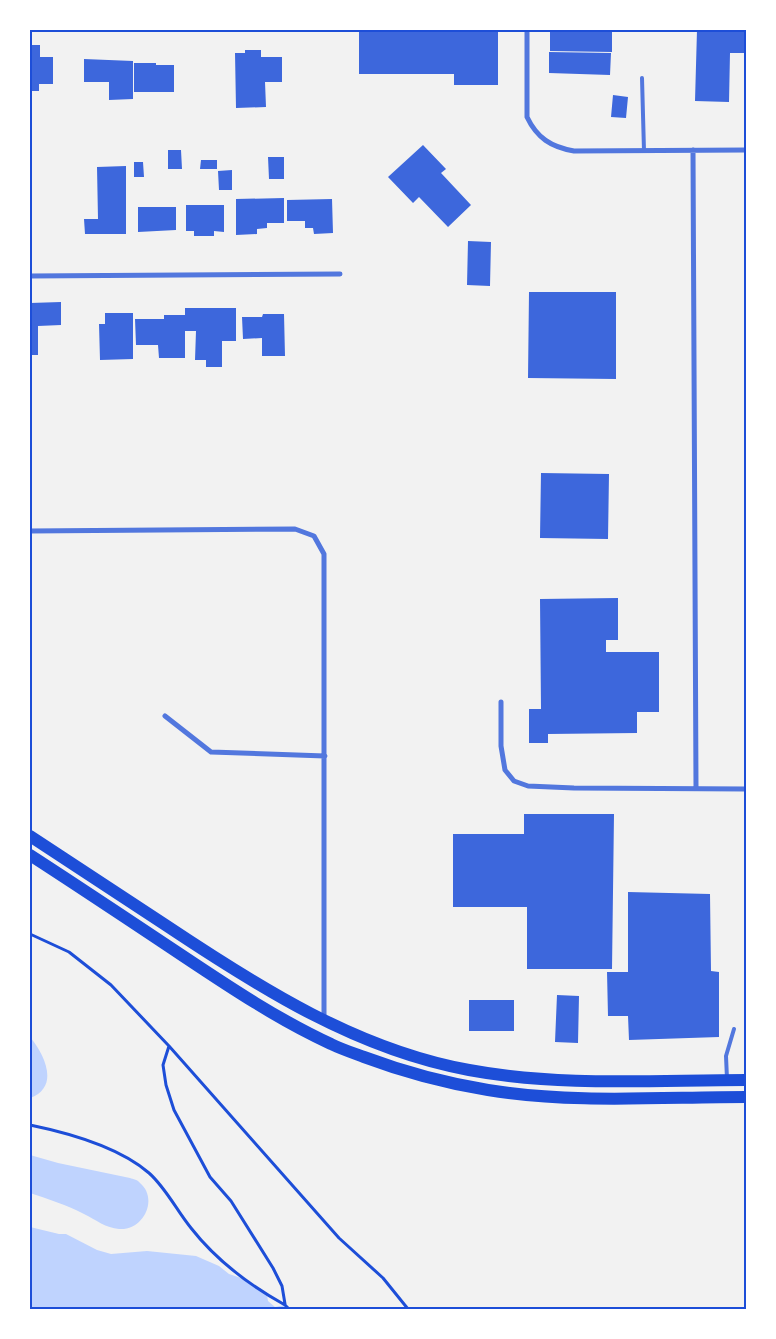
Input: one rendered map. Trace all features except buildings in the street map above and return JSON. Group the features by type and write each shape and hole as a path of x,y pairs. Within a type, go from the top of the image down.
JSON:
{"main road":[{"path":"30,836 266,989 357,1036 410,1056 468,1070 524,1078 606,1081 746,1080"},
{"path":"30,855 226,985 331,1045 377,1062 420,1076 452,1083 489,1090 534,1095 594,1098 746,1097"}],"street":[{"path":"527,30 527,117 540,138 551,145 574,151 746,150"},
{"path":"693,150 696,788"},
{"path":"30,276 340,274"},
{"path":"30,531 295,529 314,536 324,554 324,1020"},
{"path":"501,702 501,746 504,770 514,781 528,786 746,789"},
{"path":"165,716 211,752 325,756"}],"lane":[{"path":"642,78 644,151"},
{"path":"727,1080 726,1056 734,1030"}],"path":[{"path":"30,934 68,952 111,985 169,1046 340,1238 383,1278 408,1309"},
{"path":"169,1046 163,1065 166,1085 174,1110 210,1177 231,1201 273,1268 282,1286 285,1305"},
{"path":"30,1125 81,1137 130,1159 150,1174 190,1228 210,1251 244,1279 290,1309"}],"water":[{"path":"30,1037 45,1061 47,1079 45,1086 39,1093 30,1098"},
{"path":"30,1155 137,1180 146,1190 148,1197 146,1213 135,1225 119,1229 105,1225 57,1202 30,1193"},
{"path":"30,1227 66,1234 97,1250 111,1254 147,1251 196,1256 219,1266 229,1274 244,1279 267,1295 268,1301 275,1307 285,1305 290,1309 30,1309"}]}
